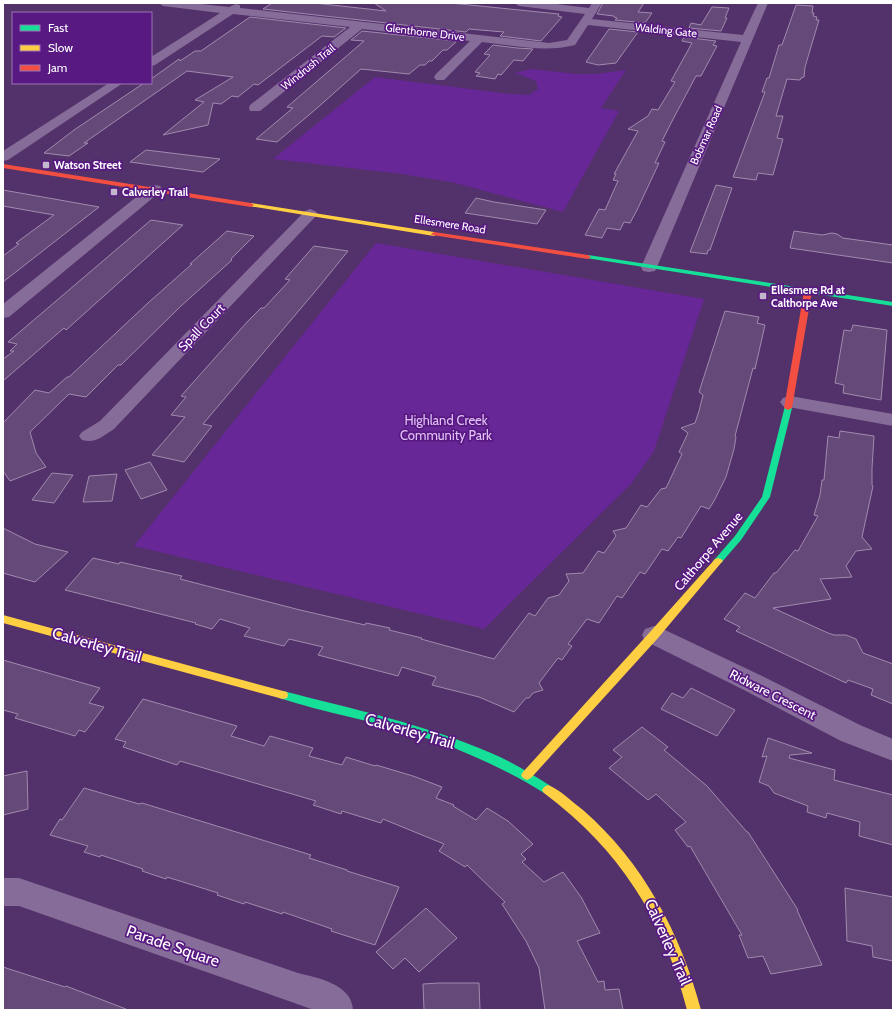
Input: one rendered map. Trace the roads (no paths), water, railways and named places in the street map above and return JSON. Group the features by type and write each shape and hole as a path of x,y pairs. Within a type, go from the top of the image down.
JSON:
{"street":[{"name":"Glenthorne Drive","path":"163,3 549,46 571,43 594,7"},
{"path":"152,61 242,3"},
{"path":"519,3 594,7"},
{"name":"Bobmar Road","path":"649,267 763,3"},
{"name":"Walding Gate","path":"584,21 748,39"},
{"name":"Windrush Trail","path":"255,108 360,25"},
{"path":"440,77 479,38"},
{"path":"3,157 115,84"},
{"name":"Ellesmere Road","path":"3,166 893,304"},
{"path":"3,313 155,189"},
{"name":"Spall Court","path":"89,436 107,425 310,214"},
{"name":"Calthorpe Avenue","path":"527,776 654,635 738,538 766,497 790,402 808,291"},
{"path":"790,402 893,420"},
{"name":"Calverley Trail","path":"3,619 438,737 489,756 527,776 574,809 616,853 647,894 670,939 690,993 694,1010"},
{"name":"Ridware Crescent","path":"654,635 782,697 846,731 874,744 893,750"},
{"name":"Parade Square","path":"3,892 19,892 283,984 320,994 336,1006 336,1010"}],"place":[{"name":"Watson Street","path":"46,165"},
{"name":"Calverley Trail","path":"114,192"},
{"name":"Ellesmere Rd at Calthorpe Ave","path":"763,296"}],"park label":[{"name":"Highland Creek Community Park","path":"446,428"}]}
